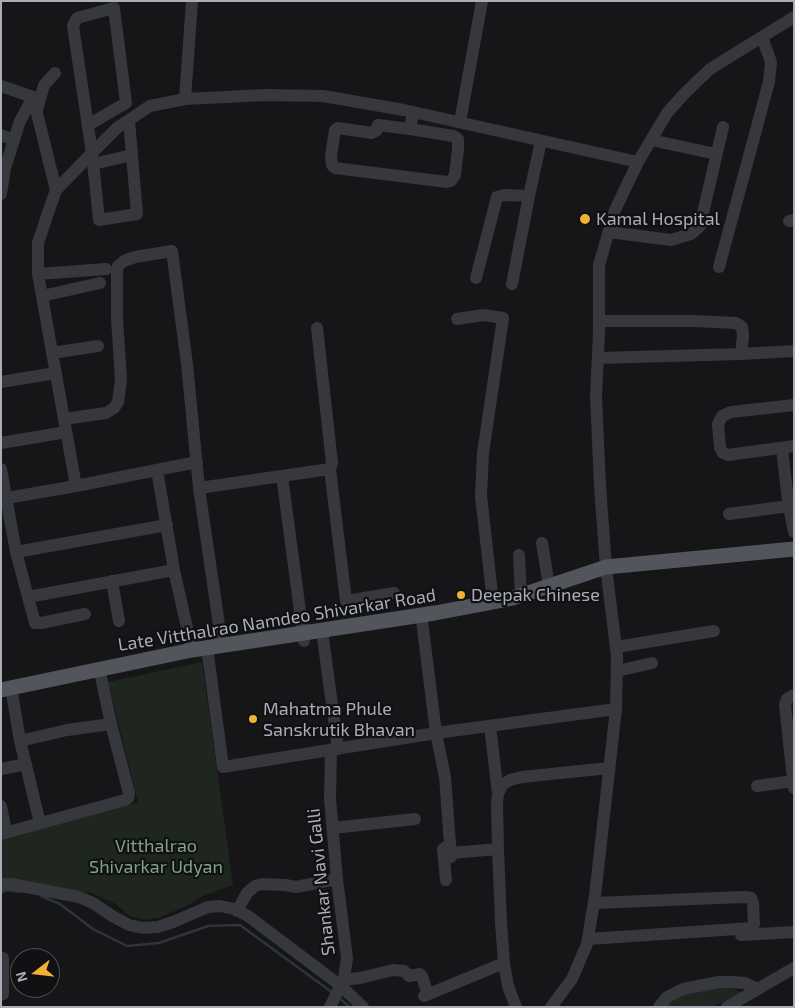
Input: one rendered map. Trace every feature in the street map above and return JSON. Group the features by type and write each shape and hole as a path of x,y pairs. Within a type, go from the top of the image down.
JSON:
{"main road":[{"name":"Late Vitthalrao Namdeo Shivarkar Road","path":"5,693 101,676 212,650 304,637 493,602 606,571 794,549"},
{"name":"Late Vitthalrao Namdeo Shivarkar Road","path":"304,637 323,638 473,613 520,603 606,571 794,558"},
{"name":"Late Vitthalrao Namdeo Shivarkar Road","path":"5,693 192,650 212,650"}],"street":[{"path":"185,99 192,1"},
{"path":"460,122 482,1"},
{"path":"88,125 126,103 114,8 77,18 73,26 88,125 99,220 137,214 129,120"},
{"path":"551,1007 572,979 587,942 594,903 616,709 616,647 606,571 596,396 599,265 615,210 638,162 667,113 710,69 794,17"},
{"path":"719,267 769,82 771,62 762,37"},
{"path":"37,110 44,85 55,73"},
{"path":"1,86 33,97"},
{"path":"76,486 38,274 38,243 56,190 92,158 117,128 150,106 185,99 265,95 323,96 413,112 638,162"},
{"path":"33,97 56,190"},
{"path":"2,186 5,168 14,140 24,113 33,97"},
{"path":"410,129 413,112"},
{"path":"378,125 410,129 458,138 455,175 451,181 335,168 332,165 331,156 335,130 338,128 372,133 376,131 378,125"},
{"path":"608,232 671,240 691,234 700,226 723,127"},
{"path":"1,135 14,140"},
{"path":"651,140 716,154"},
{"path":"512,284 541,141"},
{"path":"92,158 132,156"},
{"path":"476,278 496,197 505,195 529,196"},
{"path":"64,419 106,412 114,408 118,402 121,380 118,266 124,261 135,257 172,251 187,364 197,462 223,766 436,733 616,709"},
{"path":"38,274 106,269"},
{"path":"42,296 100,283"},
{"path":"457,319 483,315 503,318 483,453 481,496 493,602"},
{"path":"599,321 736,323 742,328 743,336 740,354"},
{"path":"317,328 332,463 330,469 346,601 394,593"},
{"path":"52,353 98,346"},
{"path":"598,358 740,354 794,350"},
{"path":"1,382 56,373"},
{"path":"794,405 731,412 722,416 718,424 720,448 723,453 728,455 788,447 789,506 794,532"},
{"path":"1,443 66,432"},
{"path":"4,498 197,462"},
{"path":"1,469 4,498 35,623 85,614"},
{"path":"199,488 330,469"},
{"path":"158,470 174,570 192,650"},
{"path":"282,476 304,637"},
{"path":"729,514 789,506"},
{"path":"16,552 166,525"},
{"path":"542,543 549,586"},
{"path":"518,555 520,596"},
{"path":"28,597 174,570"},
{"path":"112,581 119,621"},
{"path":"422,622 436,733 445,777 451,853"},
{"path":"616,647 714,630"},
{"name":"Shankar Navi Galli","path":"323,638 334,749 330,799 337,880 347,958 342,983 331,1006"},
{"path":"616,670 652,663"},
{"path":"1,806 4,833 128,798 129,793 101,676"},
{"path":"5,693 20,741 40,823"},
{"path":"794,695 787,699 785,705 794,788"},
{"path":"20,741 86,727 111,724"},
{"path":"490,726 498,794 498,849 504,963 508,986 516,1007"},
{"path":"1,769 26,764"},
{"path":"498,794 502,785 510,780 609,768"},
{"path":"757,786 793,782"},
{"path":"333,828 415,819"},
{"path":"446,880 443,849 447,846 451,853"},
{"path":"451,853 498,849"},
{"path":"237,911 247,893 255,886 262,884 296,886 337,880"},
{"path":"1,884 11,884 80,897 94,903 129,925 143,928 173,922 208,907 220,906 237,911 248,916 342,983 363,1007"},
{"path":"587,942 752,928 754,924 751,898 594,903"},
{"path":"587,942 794,932"},
{"path":"1,995 3,994 3,958"},
{"path":"342,983 393,970 404,971 409,976 420,974 422,976 427,994 504,963"},
{"path":"727,1007 794,968"},
{"path":"659,1007 667,997 683,989 719,982 745,984 758,989"}],"green space":[{"name":"Vitthalrao Shivarkar Udyan","path":"202,662 233,885 198,898 187,906 158,918 144,920 130,916 114,903 91,893 1,878 1,842 8,835 138,802 108,682"},
{"path":"727,986 740,992 714,1007 666,1007 670,995"}],"waterway":[{"path":"1,892 8,890 19,892"},
{"path":"41,896 60,904 93,929 127,946 159,943 208,926 240,925 333,993"},
{"path":"339,998 350,1007"}],"place":[{"name":"Kamal Hospital","path":"585,219"},
{"name":"Deepak Chinese","path":"461,595"},
{"name":"Mahatma Phule Sanskrutik Bhavan","path":"253,719"}]}
